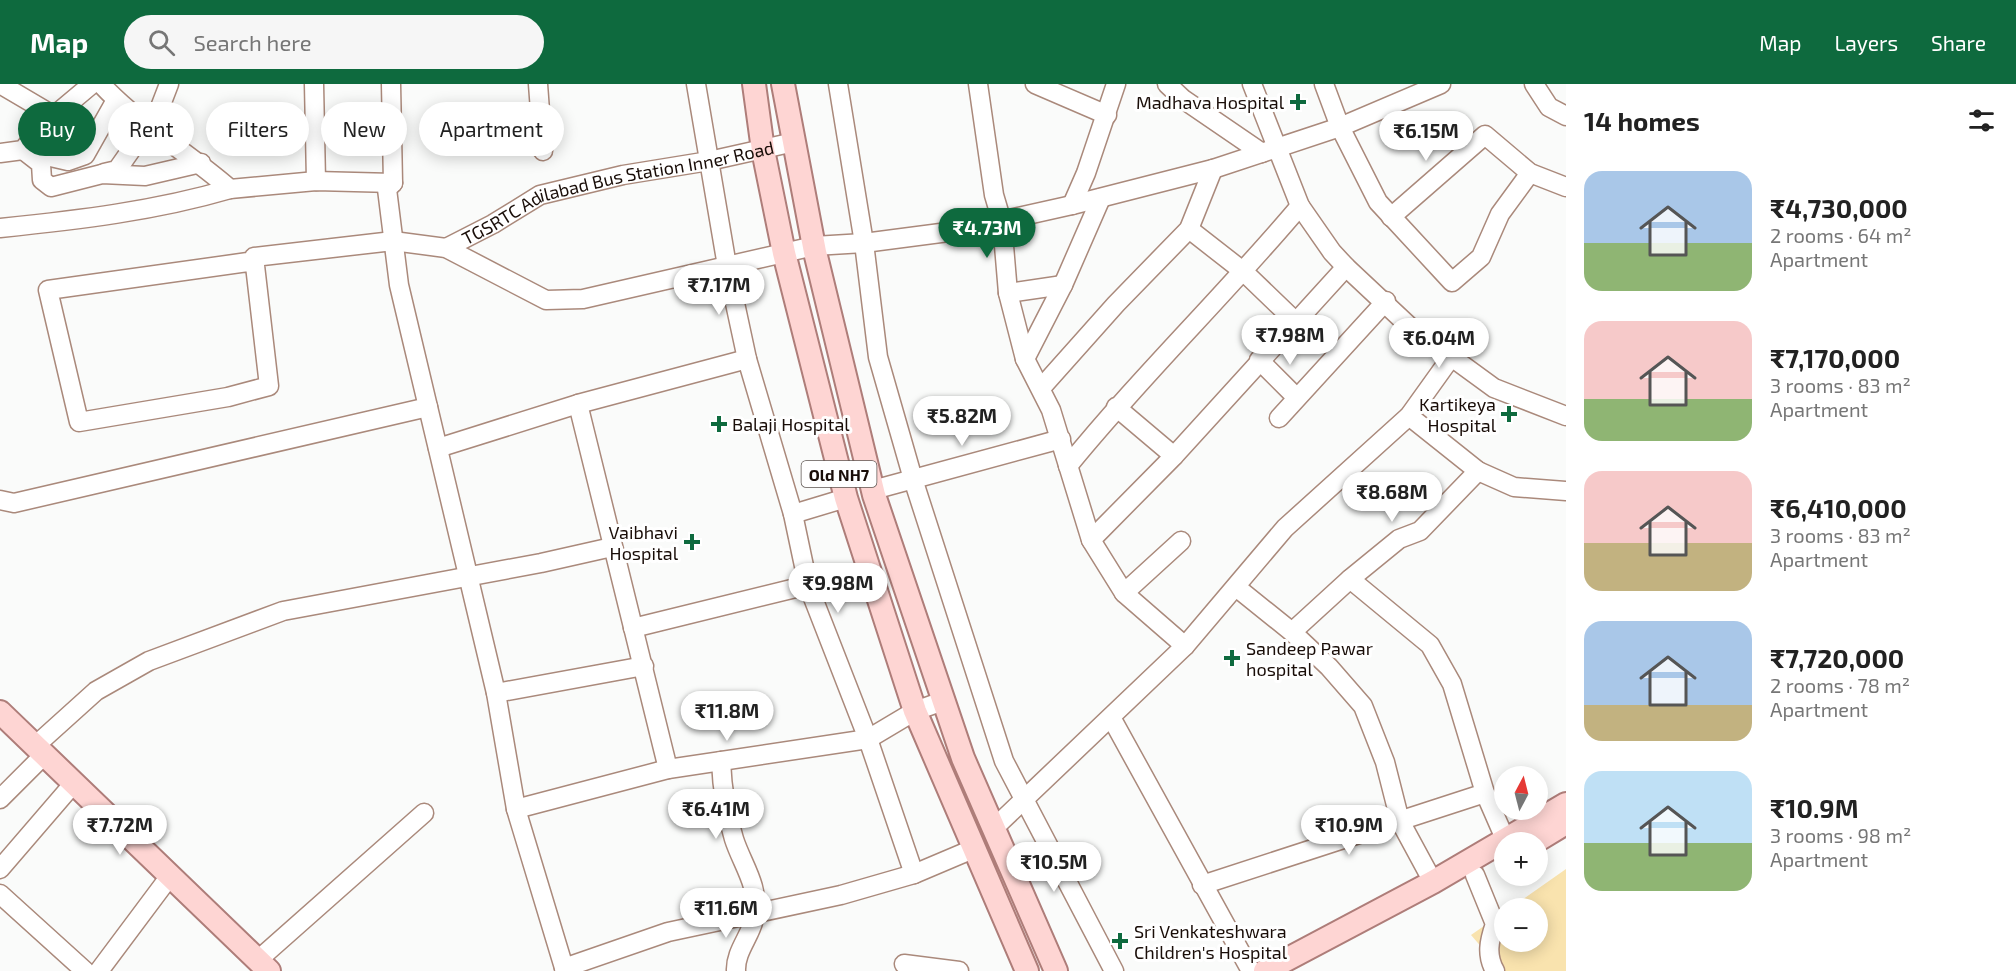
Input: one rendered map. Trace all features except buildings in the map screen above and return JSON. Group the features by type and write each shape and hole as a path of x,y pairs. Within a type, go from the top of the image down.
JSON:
{"main road":[{"name":"Old NH7","path":"754,84 763,150 784,253 846,498 915,711 973,849 1028,971"},
{"name":"old NH7","path":"783,84 814,246 873,490 963,758 1056,971"},
{"path":"0,712 264,966"},
{"path":"1529,832 1566,804"},
{"path":"1548,834 1566,823"},
{"path":"1265,971 1433,882 1494,855"},
{"path":"1289,971 1475,875 1494,859"}],"street":[{"path":"0,84 31,102"},
{"path":"72,102 92,84"},
{"path":"101,84 118,102"},
{"path":"162,102 169,84"},
{"path":"315,84 316,181"},
{"path":"391,84 393,183 387,189 399,285 496,693 516,809 565,969 668,932 841,895 914,874 973,849"},
{"path":"538,84 539,102"},
{"path":"696,84 727,266 747,359 794,514 808,585 868,739 914,874"},
{"path":"838,84 864,243 878,357 913,479 1004,761 1114,971"},
{"path":"978,84 994,195 1002,222 1008,292 1025,359 1042,387 1061,439 1091,540 1124,593 1185,646"},
{"path":"1035,84 1107,115"},
{"path":"1072,205 1107,115 1116,84"},
{"path":"1167,84 1183,99 1269,150"},
{"path":"1252,84 1269,150 1300,206 1346,267 1386,301 1409,326 1494,388 1566,416"},
{"path":"1324,84 1340,127 1378,202 1452,282 1481,257 1500,214 1530,173"},
{"name":"TGSRTC Adilabad Bus Station Inner Road","path":"255,261 48,290 79,422 228,397 269,386 255,261 254,257 393,241 446,248 546,300 583,299 814,246 864,243 937,234 1002,222 1101,198 1213,169 1340,127 1441,84"},
{"path":"1534,84 1549,106 1566,116"},
{"path":"96,137 116,100"},
{"path":"1391,217 1485,135 1530,173 1566,188"},
{"name":"TGSRTC Adilabad Bus Station Inner Road","path":"446,248 493,224 540,195 623,175 709,162 794,142"},
{"path":"0,153 18,151"},
{"path":"30,156 41,164 42,180 51,187 117,170 127,156"},
{"path":"47,156 68,161 83,156"},
{"path":"191,156 230,189"},
{"path":"102,174 145,176 201,163"},
{"path":"1042,387 1116,304 1190,229 1213,169"},
{"path":"0,228 96,218 190,201 230,189 316,181 393,183"},
{"path":"1025,359 1063,285 1101,198"},
{"path":"1068,466 1116,407 1244,272 1300,206"},
{"path":"1190,229 1244,272 1297,323"},
{"path":"1091,540 1174,456 1346,267"},
{"path":"1008,292 1063,285"},
{"path":"1279,418 1386,301"},
{"path":"993,829 1112,719 1185,646 1285,528 1408,416 1452,356"},
{"path":"438,448 578,405 747,359"},
{"path":"1259,360 1296,397"},
{"path":"578,405 668,769"},
{"path":"0,500 14,503 428,407"},
{"path":"1116,407 1174,456"},
{"path":"1408,416 1478,471 1514,487 1566,491"},
{"path":"873,490 1061,439"},
{"path":"1292,632 1350,579 1399,540 1420,531 1478,471"},
{"path":"794,514 846,498"},
{"path":"1124,593 1181,542"},
{"path":"0,799 40,751 96,691 149,661 282,611 612,547"},
{"path":"1350,579 1430,645 1452,684 1499,832"},
{"path":"633,628 808,585"},
{"path":"1236,588 1292,632 1363,706 1386,762 1400,821 1433,882"},
{"path":"496,693 644,666"},
{"path":"516,809 668,769 868,739 915,711 943,701"},
{"path":"1112,719 1251,971"},
{"path":"721,761 722,794 735,841 751,876 755,914 736,962 736,971"},
{"path":"0,869 74,783"},
{"path":"1202,885 1485,793"},
{"path":"264,966 424,813"},
{"path":"1475,875 1495,924 1488,943 1491,963 1496,971"},
{"path":"99,971 171,876"},
{"path":"0,894 85,971"},
{"path":"904,963 959,971"}],"shaded area":[{"path":"1566,869 1566,971 1502,971 1471,935 1494,919 1494,952 1548,952 1548,898 1525,898 1542,886 1548,886 1548,882"}],"place":[{"name":"Madhava Hospital","path":"1298,102"},
{"name":"Kartikeya Hospital","path":"1509,414"},
{"name":"Balaji Hospital","path":"719,424"},
{"name":"Vaibhavi Hospital","path":"692,542"},
{"name":"Sandeep Pawar hospital","path":"1232,658"},
{"name":"Sri Venkateshwara Children's Hospital","path":"1120,941"}]}
